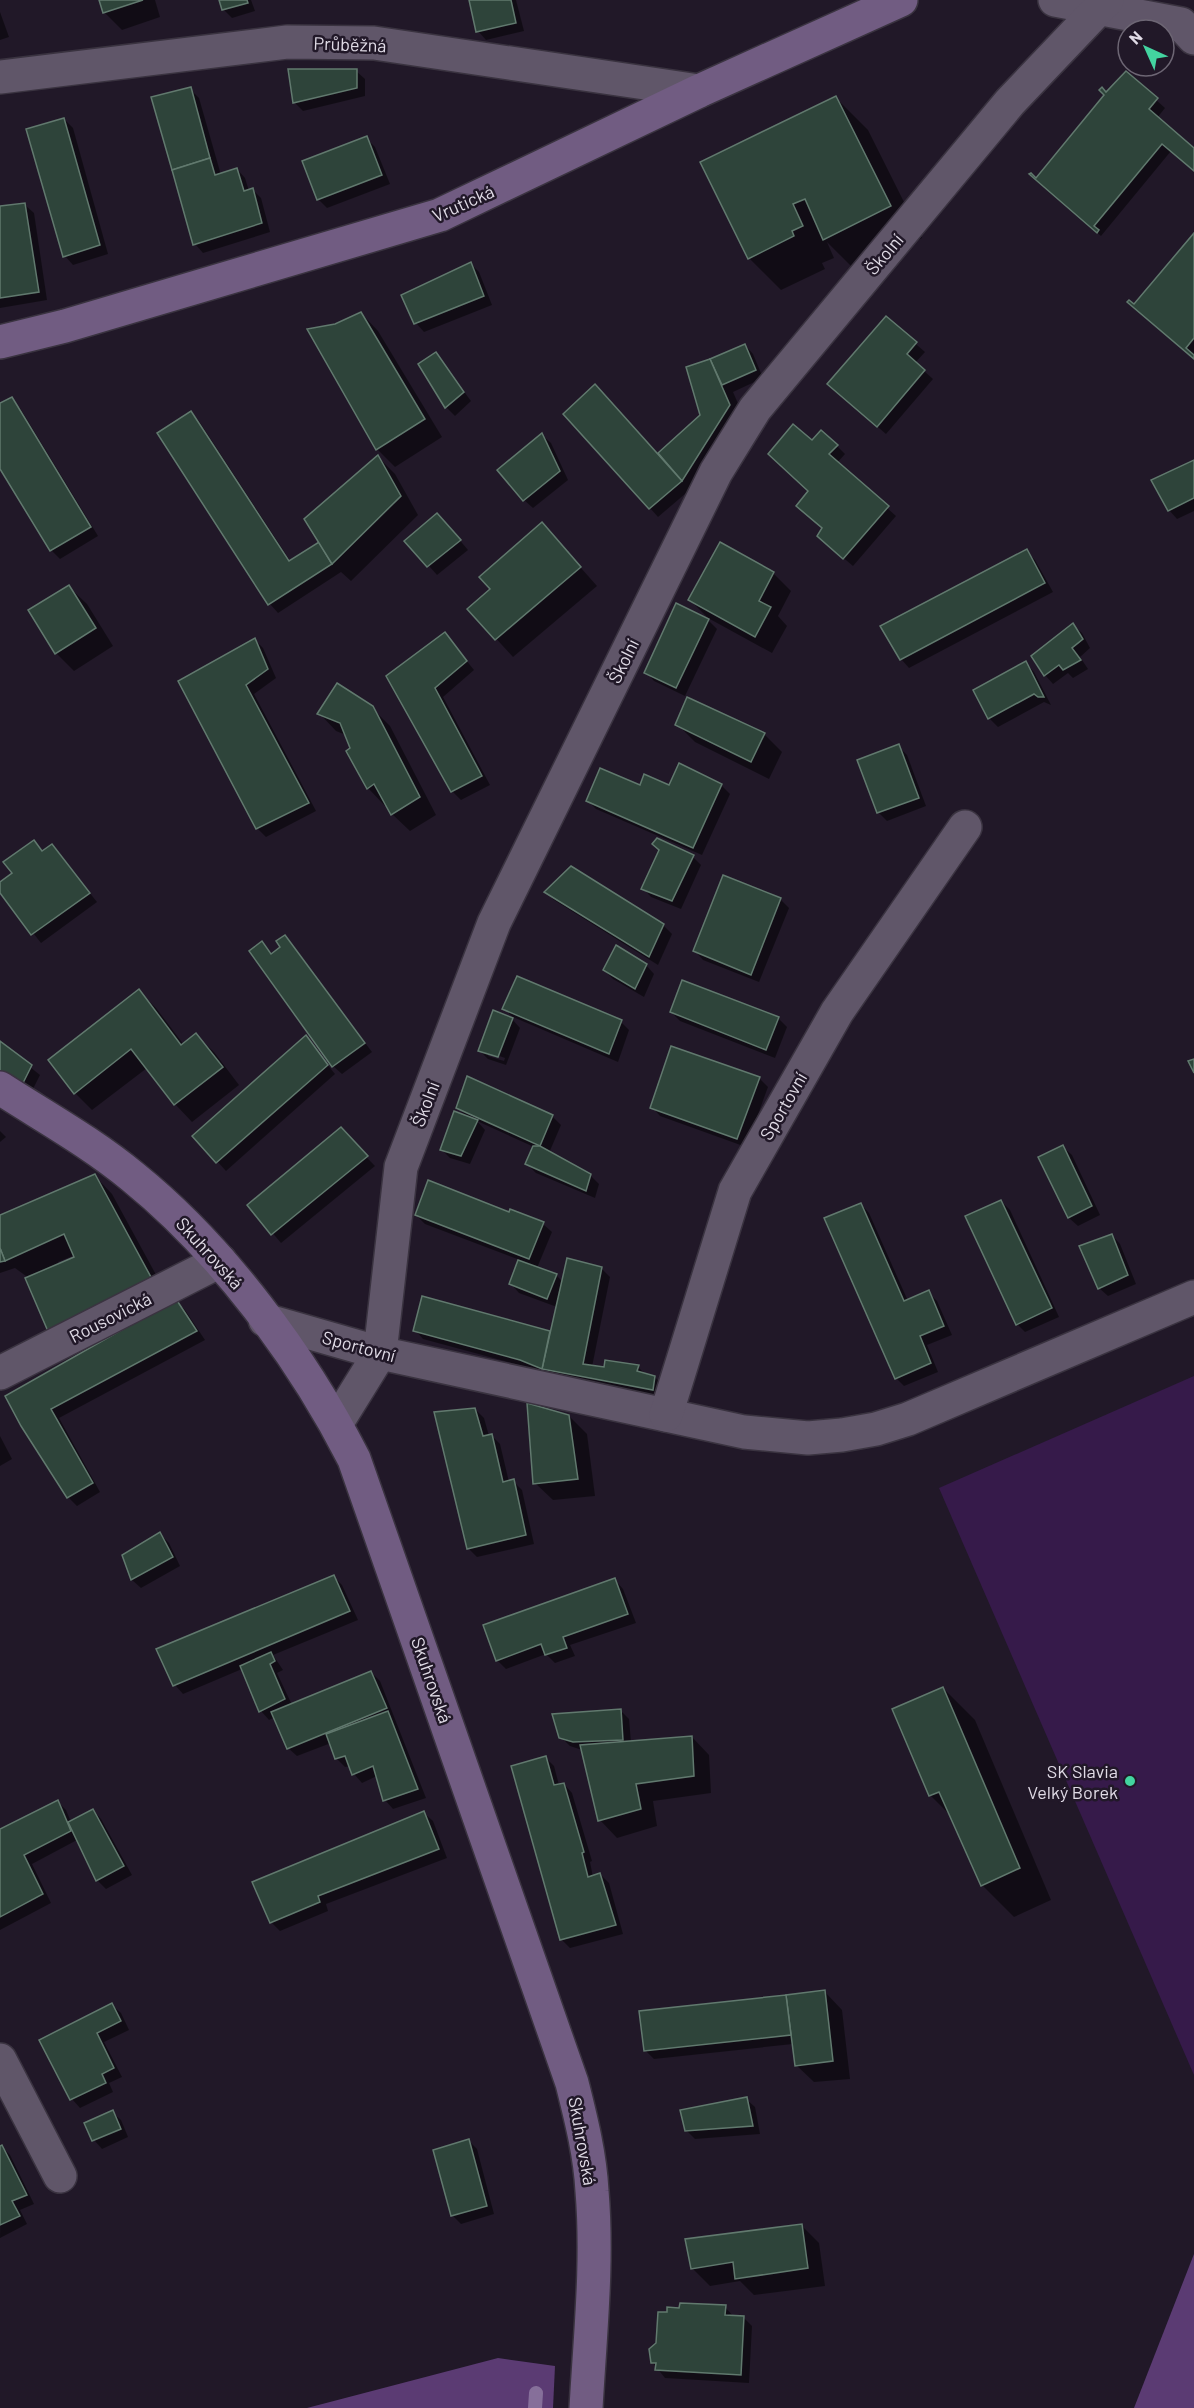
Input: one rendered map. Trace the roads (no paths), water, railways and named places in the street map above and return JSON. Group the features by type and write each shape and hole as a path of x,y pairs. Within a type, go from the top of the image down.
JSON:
{"street":[{"name":"Vrutická","path":"0,342 65,326 440,215 699,91 902,0"},
{"path":"1055,0 1104,4 1181,24 1194,38"},
{"name":"Školní","path":"336,1424 380,1353 401,1167 494,923 716,472 756,409 823,327 1010,102 1104,4"},
{"name":"Průběžná","path":"0,77 287,42 375,43 699,91"},
{"name":"Sportovní","path":"666,1415 735,1191 837,1012 965,827"},
{"name":"Skuhrovská","path":"0,1088 96,1149 133,1176 167,1206 220,1261 304,1373 336,1424 354,1459 572,2082 586,2144 595,2236 586,2408"},
{"name":"Rousovická","path":"0,1373 220,1261"},
{"name":"Sportovní","path":"265,1320 380,1353 744,1432 776,1437 831,1436 876,1429 908,1419 1194,1297"},
{"path":"0,2060 60,2176"}],"waterway":[{"path":"535,2408 536,2393"}],"place":[{"name":"SK Slavia Velký Borek","path":"1130,1781"}]}
